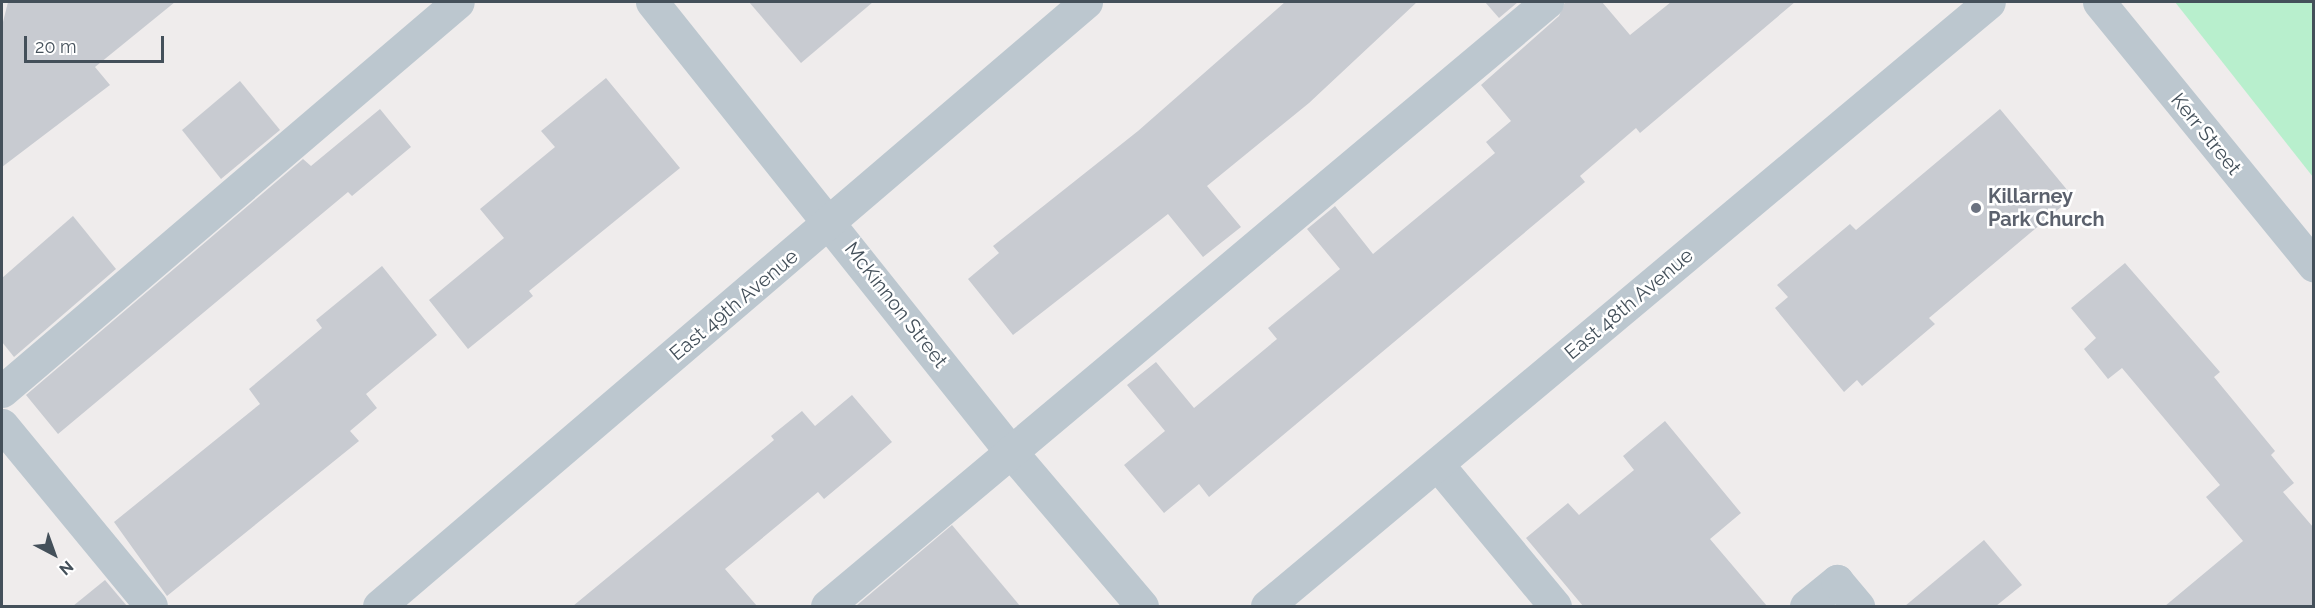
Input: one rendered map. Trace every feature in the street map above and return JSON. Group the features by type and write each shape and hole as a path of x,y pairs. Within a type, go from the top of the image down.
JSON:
{"street":[{"path":"2,390 458,2"},
{"name":"McKinnon Street","path":"651,2 832,222 1011,452 1142,606"},
{"name":"East 49th Avenue","path":"379,606 832,222 1086,2"},
{"path":"827,606 1547,2"},
{"name":"East 48th Avenue","path":"1268,606 1989,2"},
{"name":"Kerr Street","path":"2099,2 2313,266"},
{"path":"2,425 152,606"},
{"path":"1438,465 1555,606"},
{"path":"1806,606 1837,581 1858,606"}],"green space":[{"path":"2175,2 2313,2 2313,177"}],"building":[{"path":"8,2 175,2 95,67 110,85 2,167 2,26"},
{"path":"749,2 873,2 801,63"},
{"path":"1285,2 1417,2 1309,103 1207,186 1241,227 1203,257 1168,214 1013,335 968,279 999,253 993,246 1138,131"},
{"path":"1485,2 1518,2 1499,18"},
{"path":"1565,2 1602,2 1630,35 1671,2 1795,2 1640,133 1636,128 1580,176 1585,182 1209,497 1199,484 1164,513 1124,465 1165,431 1127,385 1156,362 1194,408 1277,339 1268,328 1340,269 1307,229 1335,206 1373,254 1495,153 1486,142 1511,121 1481,85 1559,16"},
{"path":"606,78 680,168 529,291 533,296 468,349 429,300 504,238 480,209 555,147 541,131"},
{"path":"240,81 280,130 221,179 182,130"},
{"path":"380,109 411,147 352,196 348,192 58,434 26,395 303,159 311,166"},
{"path":"2000,109 2073,197 1929,318 1935,324 1862,386 1857,380 1844,392 1775,308 1788,297 1777,285 1850,224 1856,230"},
{"path":"73,216 116,269 14,357 2,342 2,278"},
{"path":"2125,263 2220,372 2214,377 2275,451 2271,455 2294,483 2283,492 2313,527 2313,606 2165,606 2243,541 2206,497 2220,485 2122,368 2108,379 2084,349 2096,338 2071,308"},
{"path":"382,266 437,335 366,394 377,408 350,431 359,441 167,596 114,522 260,404 249,389 322,328 316,320"},
{"path":"852,395 892,442 824,499 818,492 725,569 757,606 573,606 774,440 771,436 802,411 815,426"},
{"path":"1665,421 1741,513 1710,539 1767,606 1583,606 1526,538 1568,503 1579,515 1634,470 1623,456"},
{"path":"952,525 1020,606 856,606"},
{"path":"1984,540 2022,585 1996,606 1905,606"},
{"path":"105,580 127,606 73,606"}],"place":[{"name":"Killarney Park Church","path":"1976,208"}]}
